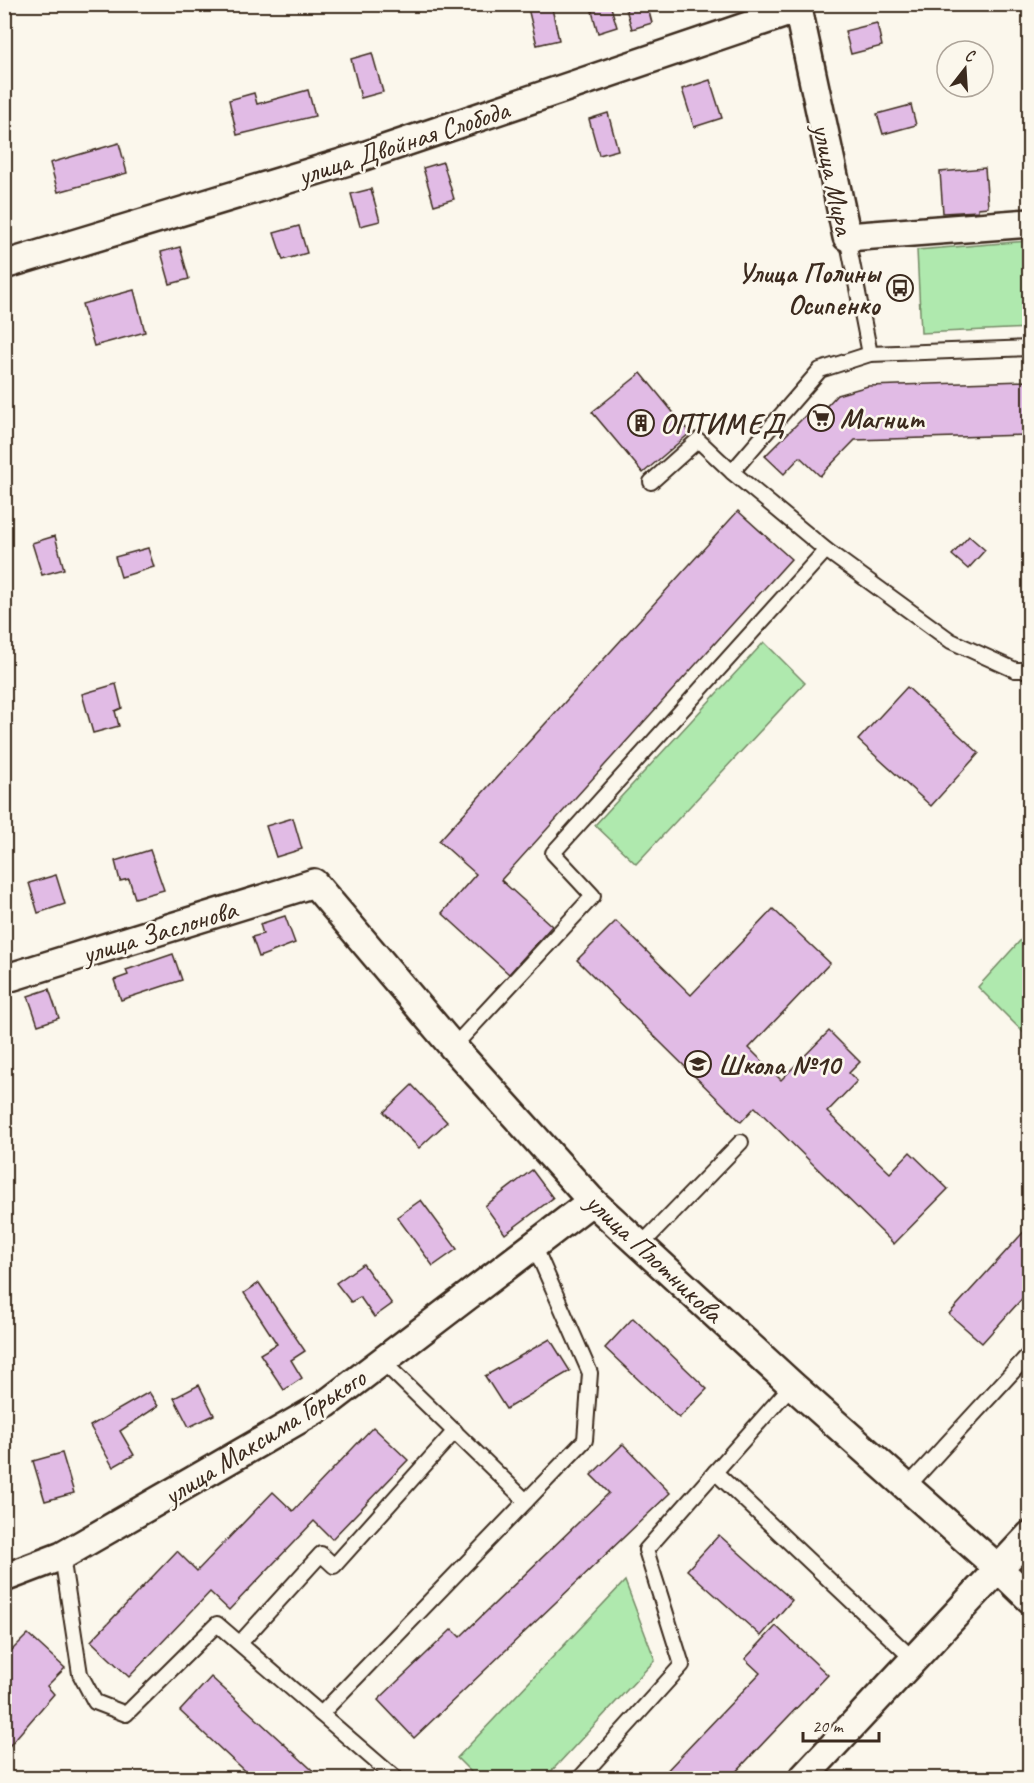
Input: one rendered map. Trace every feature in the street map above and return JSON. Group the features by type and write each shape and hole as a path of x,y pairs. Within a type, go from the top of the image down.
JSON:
{"street":[{"name":"улица Мира","path":"797,7 847,237"},
{"name":"улица Двойная Слобода","path":"4,265 358,158 797,7"},
{"path":"847,237 1029,223"},
{"name":"улица Плотникова","path":"314,883 453,1047 592,1200 792,1385 999,1569 1029,1599"},
{"name":"улица Заслонова","path":"4,979 314,883"},
{"name":"улица Максима Горького","path":"4,1578 62,1556 326,1404 592,1200"},
{"path":"803,1779 1029,1535"}],"lane":[{"name":"улица Мира","path":"847,237 870,354"},
{"path":"732,472 820,370 870,354 1029,348"},
{"path":"651,482 698,441 826,550 951,640 1015,670 1029,670"},
{"path":"453,1047 593,896 553,854 826,550"},
{"path":"641,1245 741,1142"},
{"path":"321,1714 585,1440 590,1373 534,1245"},
{"path":"907,1487 1029,1353"},
{"path":"382,1361 526,1501"},
{"path":"580,1779 682,1665 646,1550 792,1385"},
{"path":"240,1643 321,1554 334,1566 455,1431"},
{"path":"715,1472 914,1660"},
{"path":"62,1556 80,1674 95,1702 126,1714 217,1624 395,1779"}],"green space":[{"path":"1029,241 1029,328 921,333 917,250"},
{"path":"764,642 805,683 636,864 595,825"},
{"path":"1029,931 1029,1038 978,987"},
{"path":"625,1581 655,1660 545,1778 477,1778 457,1758"}],"building":[{"path":"527,4 551,4 559,40 537,45"},
{"path":"590,4 610,4 617,27 598,33"},
{"path":"647,4 652,23 632,29 626,9"},
{"path":"877,23 882,46 851,54 845,31"},
{"path":"372,53 383,92 361,98 351,59"},
{"path":"710,80 722,118 694,127 682,89"},
{"path":"308,90 315,116 237,135 229,100 254,93 257,104"},
{"path":"911,105 916,125 883,134 877,114"},
{"path":"608,113 618,150 599,155 589,119"},
{"path":"119,143 127,173 58,192 50,163"},
{"path":"443,162 454,199 434,205 423,168"},
{"path":"985,168 988,207 978,208 978,211 943,213 940,172"},
{"path":"371,189 380,221 360,226 351,194"},
{"path":"299,226 307,253 283,260 274,233"},
{"path":"180,247 189,279 170,284 161,252"},
{"path":"134,290 145,332 94,346 82,304"},
{"name":"ОПТИМЕД","path":"641,373 690,433 643,473 592,412"},
{"path":"1029,381 1029,435 855,440 820,476 800,457 784,474 765,456 817,404 823,410 837,395 868,386"},
{"path":"738,511 791,559 501,880 552,926 509,974 442,913 476,874 439,841"},
{"path":"55,536 64,569 42,575 32,543"},
{"path":"969,536 985,550 968,569 952,555"},
{"path":"148,548 154,567 121,577 115,557"},
{"path":"116,684 122,708 115,711 119,726 93,733 82,694"},
{"path":"907,687 979,753 931,806 858,740"},
{"path":"293,818 302,849 276,857 266,826"},
{"path":"150,850 164,890 135,898 129,879 120,881 115,861"},
{"path":"56,875 65,904 38,913 29,883"},
{"name":"Школа №10","path":"773,909 830,963 749,1048 781,1080 829,1031 860,1062 849,1073 857,1081 827,1112 890,1173 910,1152 948,1189 894,1244 755,1107 741,1122 577,960 616,921 691,995"},
{"path":"285,916 295,943 259,957 252,937 263,934 260,924"},
{"path":"173,954 182,980 121,1000 114,980 128,975 126,970"},
{"path":"49,989 59,1018 38,1025 28,996"},
{"path":"412,1085 447,1122 419,1148 384,1112"},
{"path":"532,1170 553,1198 505,1234 485,1206"},
{"path":"421,1200 457,1249 433,1266 397,1217"},
{"path":"1029,1226 1029,1291 982,1343 949,1314"},
{"path":"363,1264 392,1304 374,1317 360,1297 351,1302 336,1283"},
{"path":"259,1283 305,1351 291,1360 302,1378 284,1390 260,1354 277,1344 244,1293"},
{"path":"633,1318 707,1389 679,1418 605,1348"},
{"path":"550,1339 570,1371 506,1409 485,1376"},
{"path":"199,1385 214,1415 189,1427 174,1398"},
{"path":"149,1392 158,1406 120,1431 134,1455 113,1467 90,1426"},
{"path":"373,1427 408,1460 332,1539 314,1521 229,1610 210,1592 129,1677 91,1641 177,1551 197,1571 273,1492 293,1511"},
{"path":"623,1444 670,1493 414,1738 378,1700 452,1629 460,1637 609,1493 591,1475"},
{"path":"62,1453 74,1493 45,1501 33,1461"},
{"path":"719,1535 792,1600 761,1636 687,1570"},
{"path":"776,1626 828,1675 729,1779 659,1779 760,1673 745,1659"},
{"path":"28,1634 65,1668 47,1686 54,1694 4,1752 4,1658"},
{"path":"211,1677 322,1779 253,1779 180,1711"}],"place":[{"name":"Улица Полины Осипенко","path":"900,288"},
{"name":"Магнит","path":"821,418"},
{"name":"ОПТИМЕД","path":"641,423"},
{"name":"Школа №10","path":"698,1064"}]}
